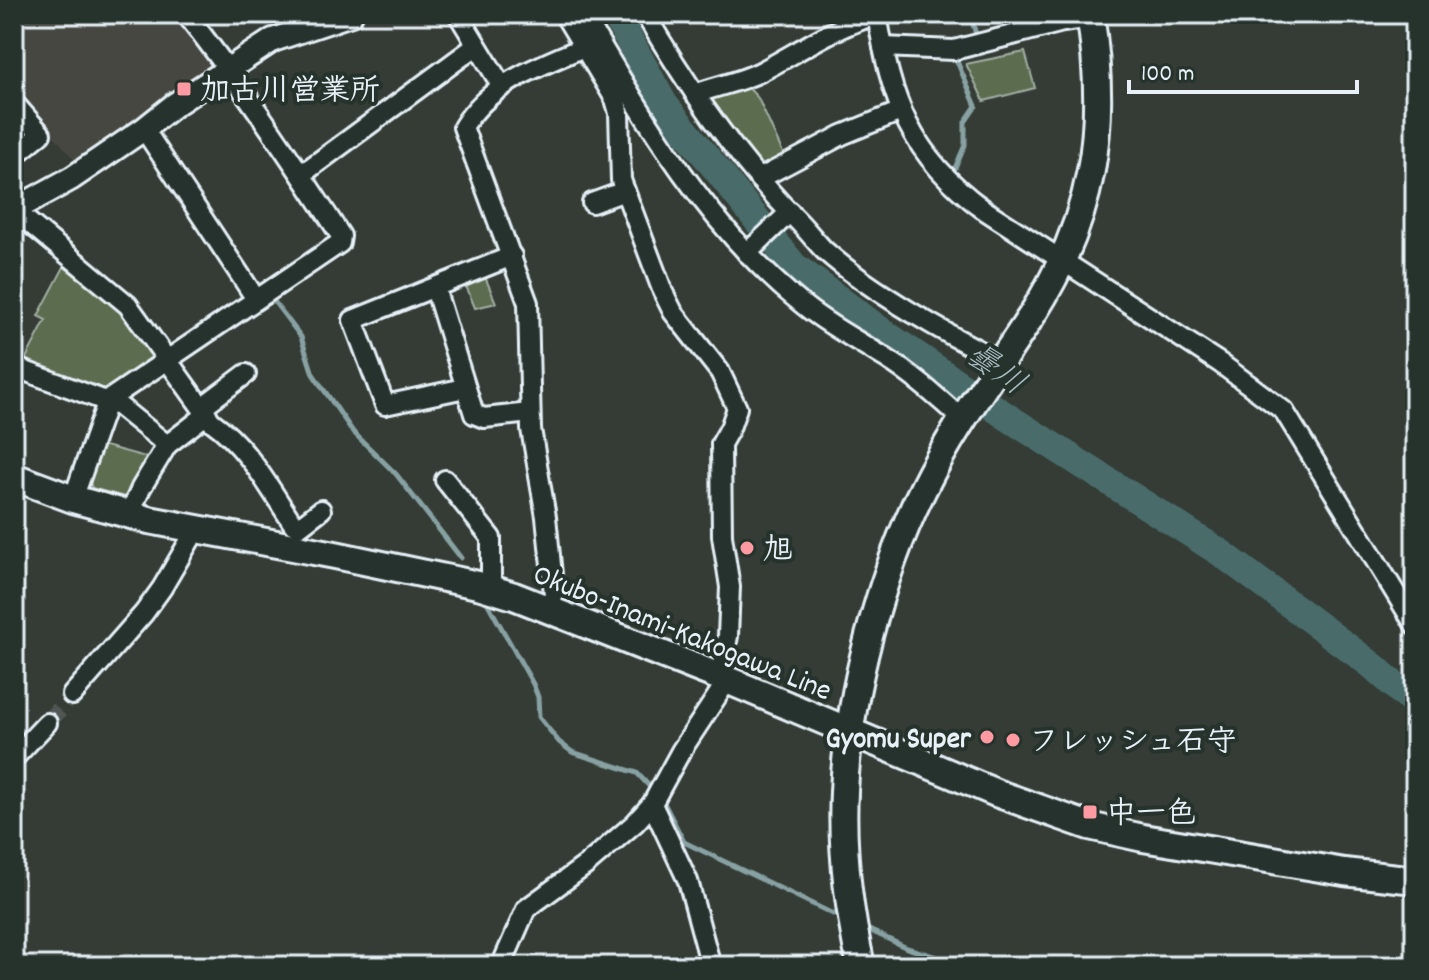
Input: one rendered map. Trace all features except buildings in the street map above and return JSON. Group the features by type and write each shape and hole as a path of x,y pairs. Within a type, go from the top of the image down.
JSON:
{"main road":[{"path":"861,966 846,859 843,795 848,733 877,614 906,525 942,452 1034,312 1063,259 1081,214 1092,175 1099,98 1096,46 1090,16"},
{"name":"Okubo-Inami-Kakogawa Line","path":"14,477 129,515 491,588 549,608 996,793 1089,826 1344,872 1415,880"}],"street":[{"path":"73,499 108,400 340,243 341,236 302,174 269,131 229,69 186,14"},
{"path":"321,510 299,527 294,525 256,465 204,411 128,305 14,210 72,178 174,105 273,40 304,22 351,14"},
{"path":"458,14 501,85"},
{"path":"502,965 526,909 586,865 635,823 652,804 723,679 728,636 730,587 722,536 721,444 737,408 720,372 673,312 621,180 619,113 615,99 564,14"},
{"path":"583,14 636,106 726,230 747,253 802,305 891,361 965,417"},
{"path":"645,14 695,94 759,179 825,250 850,270 998,364"},
{"path":"695,94 759,73 830,32 877,14 901,111 920,149 967,197 1220,363 1284,411 1415,625"},
{"path":"883,47 954,50 1090,16"},
{"path":"302,174 476,46"},
{"path":"549,608 554,594 530,413 530,312 463,127 473,111 501,85 584,47"},
{"path":"14,103 41,134 14,156"},
{"path":"759,179 842,135 901,111"},
{"path":"144,129 256,299"},
{"path":"592,203 625,191"},
{"path":"747,253 790,212"},
{"path":"465,388 385,405 353,320 512,256"},
{"path":"435,288 474,414 484,418 530,413"},
{"path":"14,367 108,400 167,445"},
{"path":"129,515 167,445 246,374"},
{"path":"445,480 491,538 491,588"},
{"path":"72,695 144,613 197,528"},
{"path":"14,758 47,723"},
{"path":"652,804 688,881 711,966"}],"shaded area":[{"path":"14,14 172,14 213,63 130,130 76,162 14,89"}],"green space":[{"path":"1025,52 1035,88 984,101 966,64"},
{"path":"744,83 758,98 787,162 762,174 702,95"},
{"path":"64,267 122,311 155,359 111,390 102,391 24,362 46,320 38,316"},
{"path":"483,272 496,303 475,308 464,281"},
{"path":"101,445 146,457 149,462 132,499 92,488 88,478"}],"waterway":[{"name":"曇川","path":"615,14 664,104 794,266 884,333 1006,416 1221,553 1373,666 1415,704"},
{"path":"970,14 977,38"},
{"path":"953,173 965,145 965,122 976,106 956,59 983,53"},
{"path":"970,188 994,204"},
{"path":"22,230 56,256"},
{"path":"273,300 301,337 313,374 353,432 396,474 461,558"},
{"path":"487,602 533,684 538,697 539,717 559,742 572,752 637,773 650,787"},
{"path":"664,803 684,842 833,914"},
{"path":"867,929 907,948 966,966"}],"tunnel":[{"path":"47,723 72,695"}],"place":[{"name":"加古川営業所","path":"184,89"},
{"name":"旭","path":"747,548"},
{"name":"Gyomu Super","path":"987,737"},
{"name":"フレッシュ石守","path":"1013,740"},
{"name":"中一色","path":"1090,812"}]}
